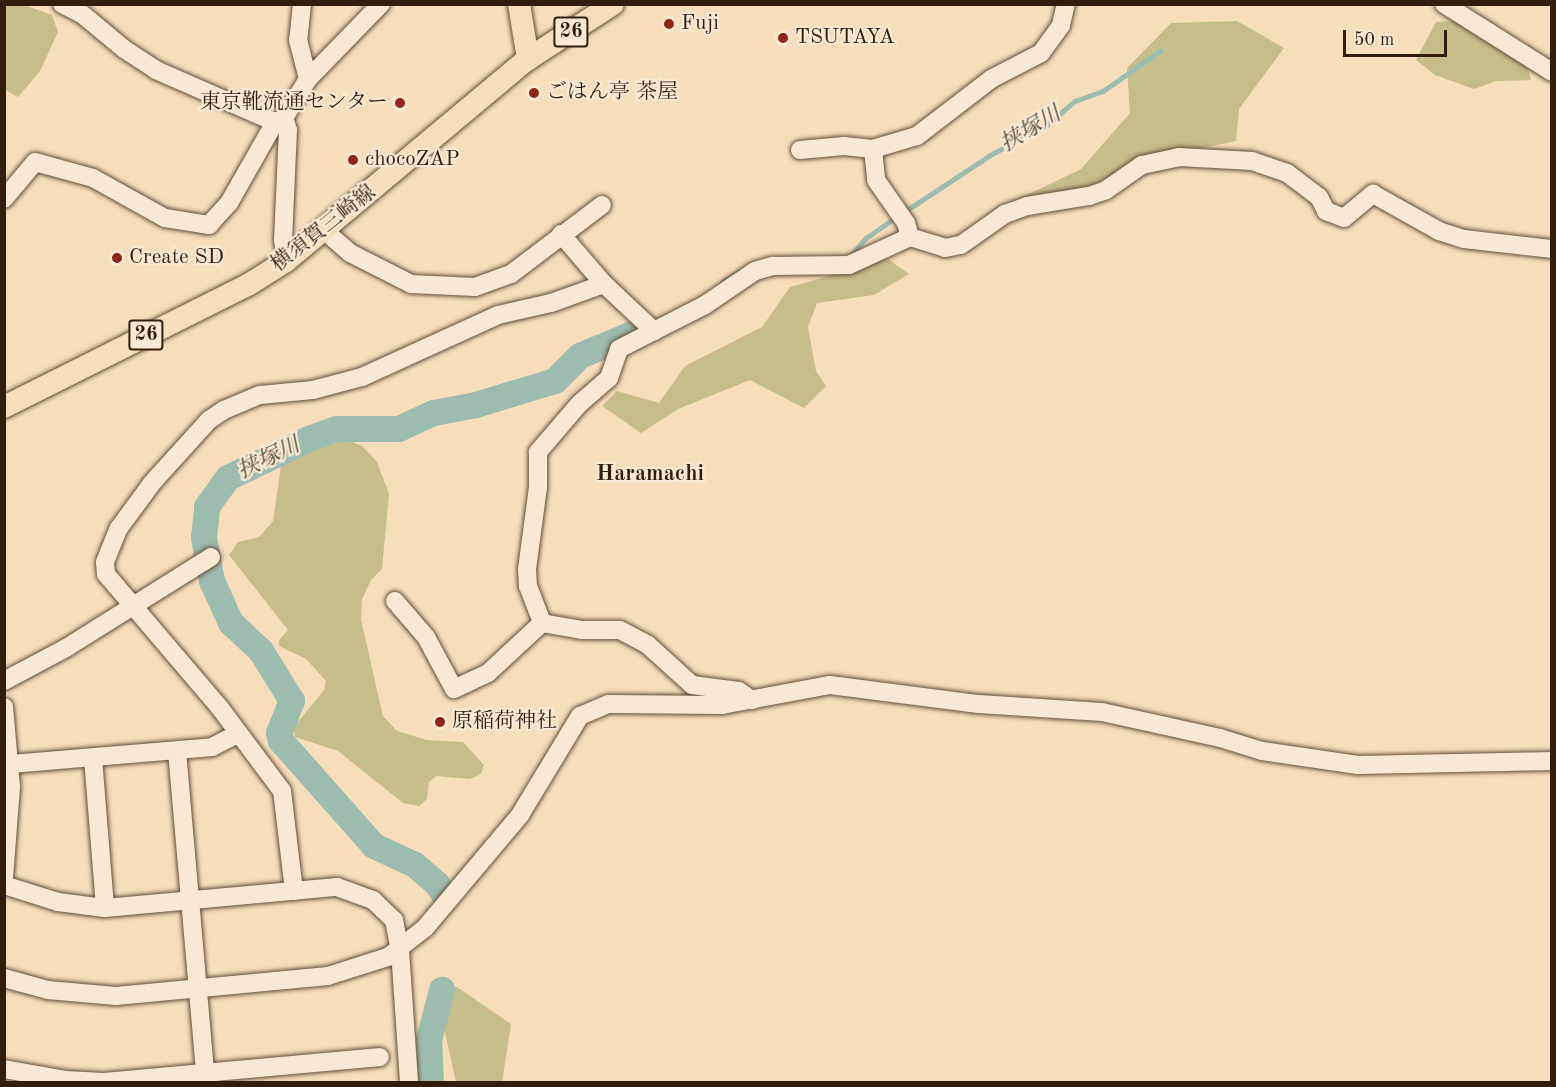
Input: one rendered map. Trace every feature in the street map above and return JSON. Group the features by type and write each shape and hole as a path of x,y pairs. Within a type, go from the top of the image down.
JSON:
{"main road":[{"path":"519,4 528,59"},
{"name":"横須賀三崎線","path":"4,407 248,285 286,261 326,232 528,59 613,4"}],"street":[{"path":"62,4 82,14 124,50 156,70 280,120 288,130 283,240 286,261"},
{"path":"302,4 298,40 308,79"},
{"path":"4,199 35,162 93,178 165,218 209,225 229,203 308,79 381,4"},
{"path":"800,150 844,146 873,149 918,136 991,79 1041,53 1057,32 1066,4"},
{"path":"1444,4 1551,72"},
{"path":"873,149 876,180 906,223 910,237"},
{"path":"542,623 530,595 526,569 538,487 538,452 580,403 609,378 619,349 705,305 755,271 773,266 849,265 910,237 945,248 961,245 1005,214 1027,206 1089,196 1142,165 1179,157 1252,161 1287,172 1319,197 1326,212 1344,218 1373,194 1439,231 1464,239 1551,249"},
{"path":"326,232 350,253 384,273 411,284 442,287 494,283 602,205"},
{"path":"561,234 604,284 654,331"},
{"path":"294,891 282,791 239,733 132,608 106,574 105,562 120,528 152,483 209,420 224,410 260,395 313,390 362,377 498,315 551,303 604,284"},
{"path":"4,681 132,608 208,560"},
{"path":"395,601 414,619 454,689 488,674 542,623"},
{"path":"542,623 581,630 620,630 648,645 692,685 739,692 752,700"},
{"path":"4,978 79,994 198,989 328,976 369,966 400,950 446,905 520,815 580,716 609,704 722,705 830,685 979,704 1102,712 1220,738 1262,751 1348,764 1551,761"},
{"path":"4,707 11,764 4,879"},
{"path":"11,764 212,747 239,733"},
{"path":"177,751 205,1078"},
{"path":"93,758 105,908"},
{"path":"4,885 66,904 105,908 337,887 373,900 394,920 400,950 409,1083"},
{"path":"4,1069 104,1083 307,1074 380,1057"}],"shaded area":[{"path":"4,5 24,5 52,15 58,32 40,71 18,97 5,90"},
{"path":"1237,21 1284,48 1239,109 1236,141 1158,157 1055,200 1000,208 1081,169 1130,113 1127,68 1171,23"},
{"path":"1455,21 1528,68 1531,80 1496,81 1474,89 1435,75 1416,60 1436,22"},
{"path":"888,259 909,274 874,295 817,303 808,327 816,371 826,386 804,408 750,380 678,409 641,433 602,406 617,391 659,403 685,366 762,327 790,287"},
{"path":"340,437 362,446 377,462 389,494 382,569 371,580 362,599 361,620 383,716 397,731 427,740 463,742 484,765 481,774 470,779 436,776 429,782 427,799 419,806 403,803 338,751 295,737 293,728 324,690 326,681 306,659 279,646 279,640 288,630 229,555 238,542 259,537 273,521 281,466 296,453"},
{"path":"435,987 457,987 511,1024 502,1082 456,1082"}],"waterway":[{"name":"挟塚川","path":"904,212 992,154 1047,125 1075,101 1103,91 1160,51"},
{"name":"挟塚川","path":"851,255 866,238 896,217"},
{"name":"挟塚川","path":"722,282 738,272"},
{"name":"挟塚川","path":"444,894 437,884 415,865 374,846 281,741 279,733 292,701 261,651 231,623 212,581 204,538 207,507 228,478 309,439 337,429 399,429 434,413 476,405 555,381 580,356 632,334"},
{"name":"挟塚川","path":"431,1082 429,1040 442,990"}],"place":[{"name":"Fuji","path":"669,24"},
{"name":"TSUTAYA","path":"783,38"},
{"name":"ごはん亭 茶屋","path":"534,93"},
{"name":"東京靴流通センター","path":"400,103"},
{"name":"chocoZAP","path":"353,160"},
{"name":"Create SD","path":"117,258"},
{"name":"原稲荷神社","path":"440,722"}],"district":[{"name":"Haramachi","path":"650,475"}]}
